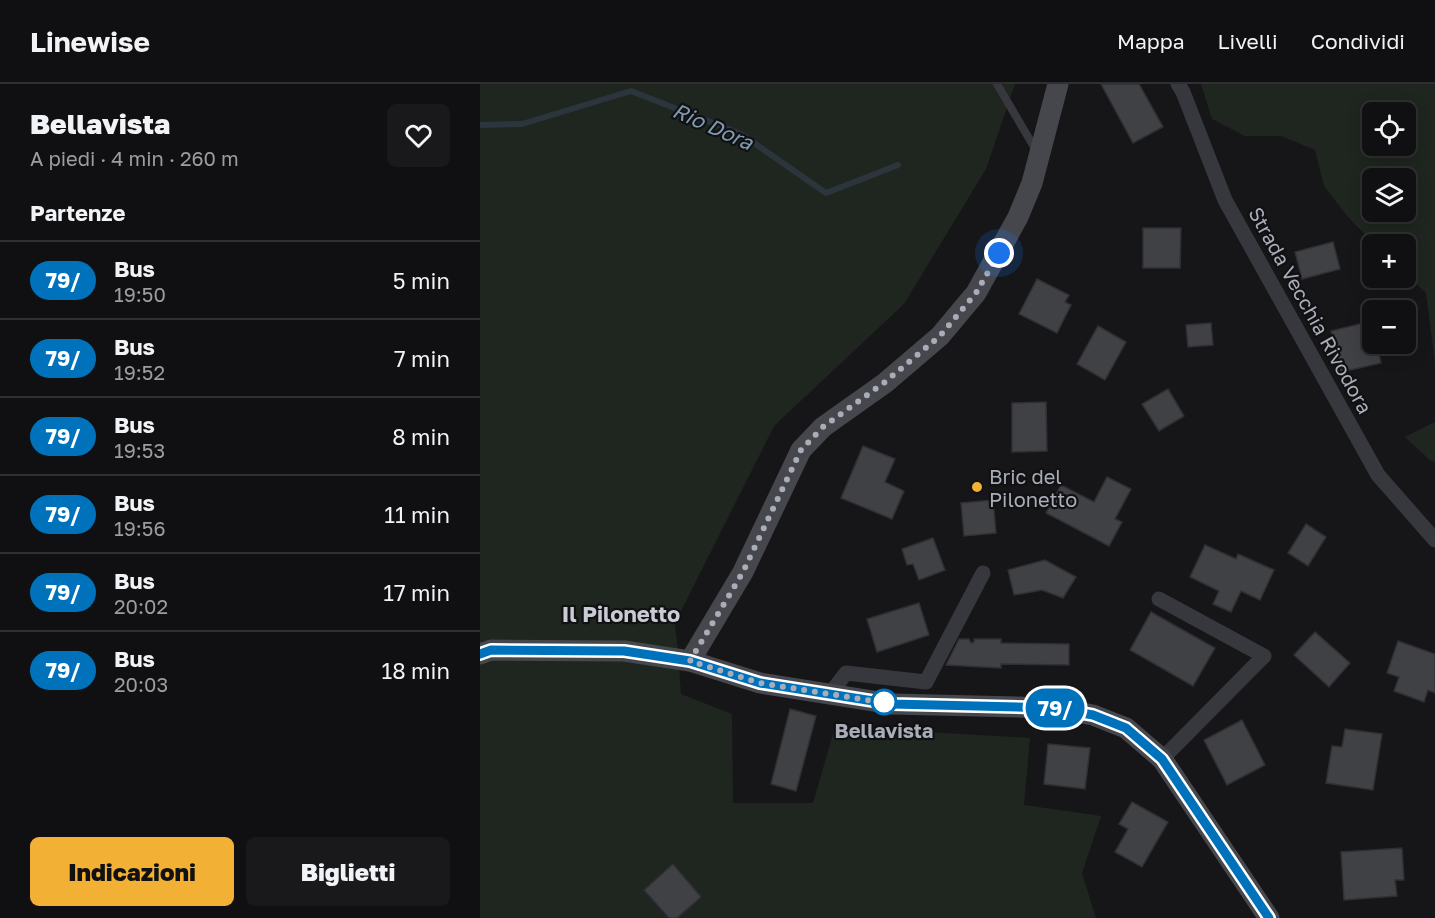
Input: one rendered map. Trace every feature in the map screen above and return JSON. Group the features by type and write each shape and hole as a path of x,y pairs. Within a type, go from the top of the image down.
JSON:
{"street":[{"path":"690,661 743,572 801,450 823,427 885,382 940,336 976,293 1018,218 1032,183 1058,84"},
{"name":"Strada Vecchia Rivodora","path":"1178,84 1184,92 1225,200 1378,475 1435,540"},
{"path":"830,694 846,673 926,682 983,573"},
{"path":"1159,599 1264,656 1162,759"},
{"path":"480,654 491,650 624,651 690,661 760,683 892,704 1054,708 1093,715 1126,728 1162,759 1269,918"}],"lane":[{"path":"997,84 1039,156"}],"shaded area":[{"path":"480,84 1015,84 986,169 904,304 774,426 675,623 678,652 480,645"},
{"path":"1201,84 1435,84 1435,363 1426,293 1416,284 1416,234 1364,234 1324,186 1315,150 1281,136 1245,136 1212,119"},
{"path":"1435,422 1435,462 1405,437"},
{"path":"555,654 679,667 681,694 732,714 733,803 813,803 835,727 1030,738 1024,805 1101,816 1082,873 1096,918 480,918 480,659"}],"building":[{"path":"1101,84 1139,84 1163,127 1133,143"},
{"path":"1143,228 1181,228 1180,268 1143,268"},
{"path":"1333,242 1340,269 1302,279 1295,252"},
{"path":"1037,279 1069,295 1065,302 1071,305 1057,333 1019,314"},
{"path":"1211,323 1213,345 1188,347 1186,325"},
{"path":"1362,323 1362,354 1379,354 1381,363 1341,372 1331,331"},
{"path":"1098,326 1126,342 1105,380 1077,364"},
{"path":"1168,389 1184,416 1159,431 1142,404"},
{"path":"1046,402 1047,451 1012,452 1012,403"},
{"path":"863,446 895,459 885,482 904,491 892,519 841,498"},
{"path":"1107,477 1131,489 1115,519 1122,522 1109,546 1046,513 1061,485 1094,502"},
{"path":"993,500 996,533 964,536 961,503"},
{"path":"1306,524 1326,537 1308,566 1288,553"},
{"path":"933,538 945,570 919,580 913,564 907,565 902,549"},
{"path":"1205,545 1236,559 1238,554 1274,570 1260,600 1241,591 1231,612 1213,604 1219,591 1190,577"},
{"path":"1045,560 1076,577 1063,598 1042,590 1014,595 1008,570"},
{"path":"919,603 929,635 877,652 867,619"},
{"path":"1151,612 1215,648 1193,686 1130,650"},
{"path":"1315,632 1350,663 1329,687 1294,655"},
{"path":"959,639 969,639 971,643 974,639 1001,639 1001,643 1069,644 1069,665 1001,664 1001,668 946,665"},
{"path":"1398,641 1435,654 1435,693 1428,690 1424,702 1394,691 1399,677 1387,673"},
{"path":"790,709 816,716 796,791 771,784"},
{"path":"1242,720 1265,765 1227,785 1204,740"},
{"path":"1345,729 1382,734 1373,790 1326,783 1332,746 1342,747"},
{"path":"1048,744 1090,748 1085,789 1044,784"},
{"path":"1132,802 1168,822 1142,867 1115,852 1128,829 1119,824"},
{"path":"1402,848 1404,880 1395,880 1397,896 1344,900 1341,852"},
{"path":"673,864 701,897 677,918 669,918 644,890"}],"waterway":[{"name":"Rio Dora","path":"480,125 522,124 631,91 741,134 826,193 898,165"}],"bus line":[{"name":"79/","path":"480,654 491,650 624,651 690,661 760,683 892,704 1054,708 1093,715 1126,728 1162,759 1269,918"}],"place":[{"name":"Bric del Pilonetto","path":"977,487"},
{"name":"Bellavista","path":"884,702"}],"district":[{"name":"Il Pilonetto","path":"621,613"}],"route":[{"path":"884,702 892,704 760,683 690,661 743,572 801,450 823,427 885,382 940,336 976,293 999,253"}]}
